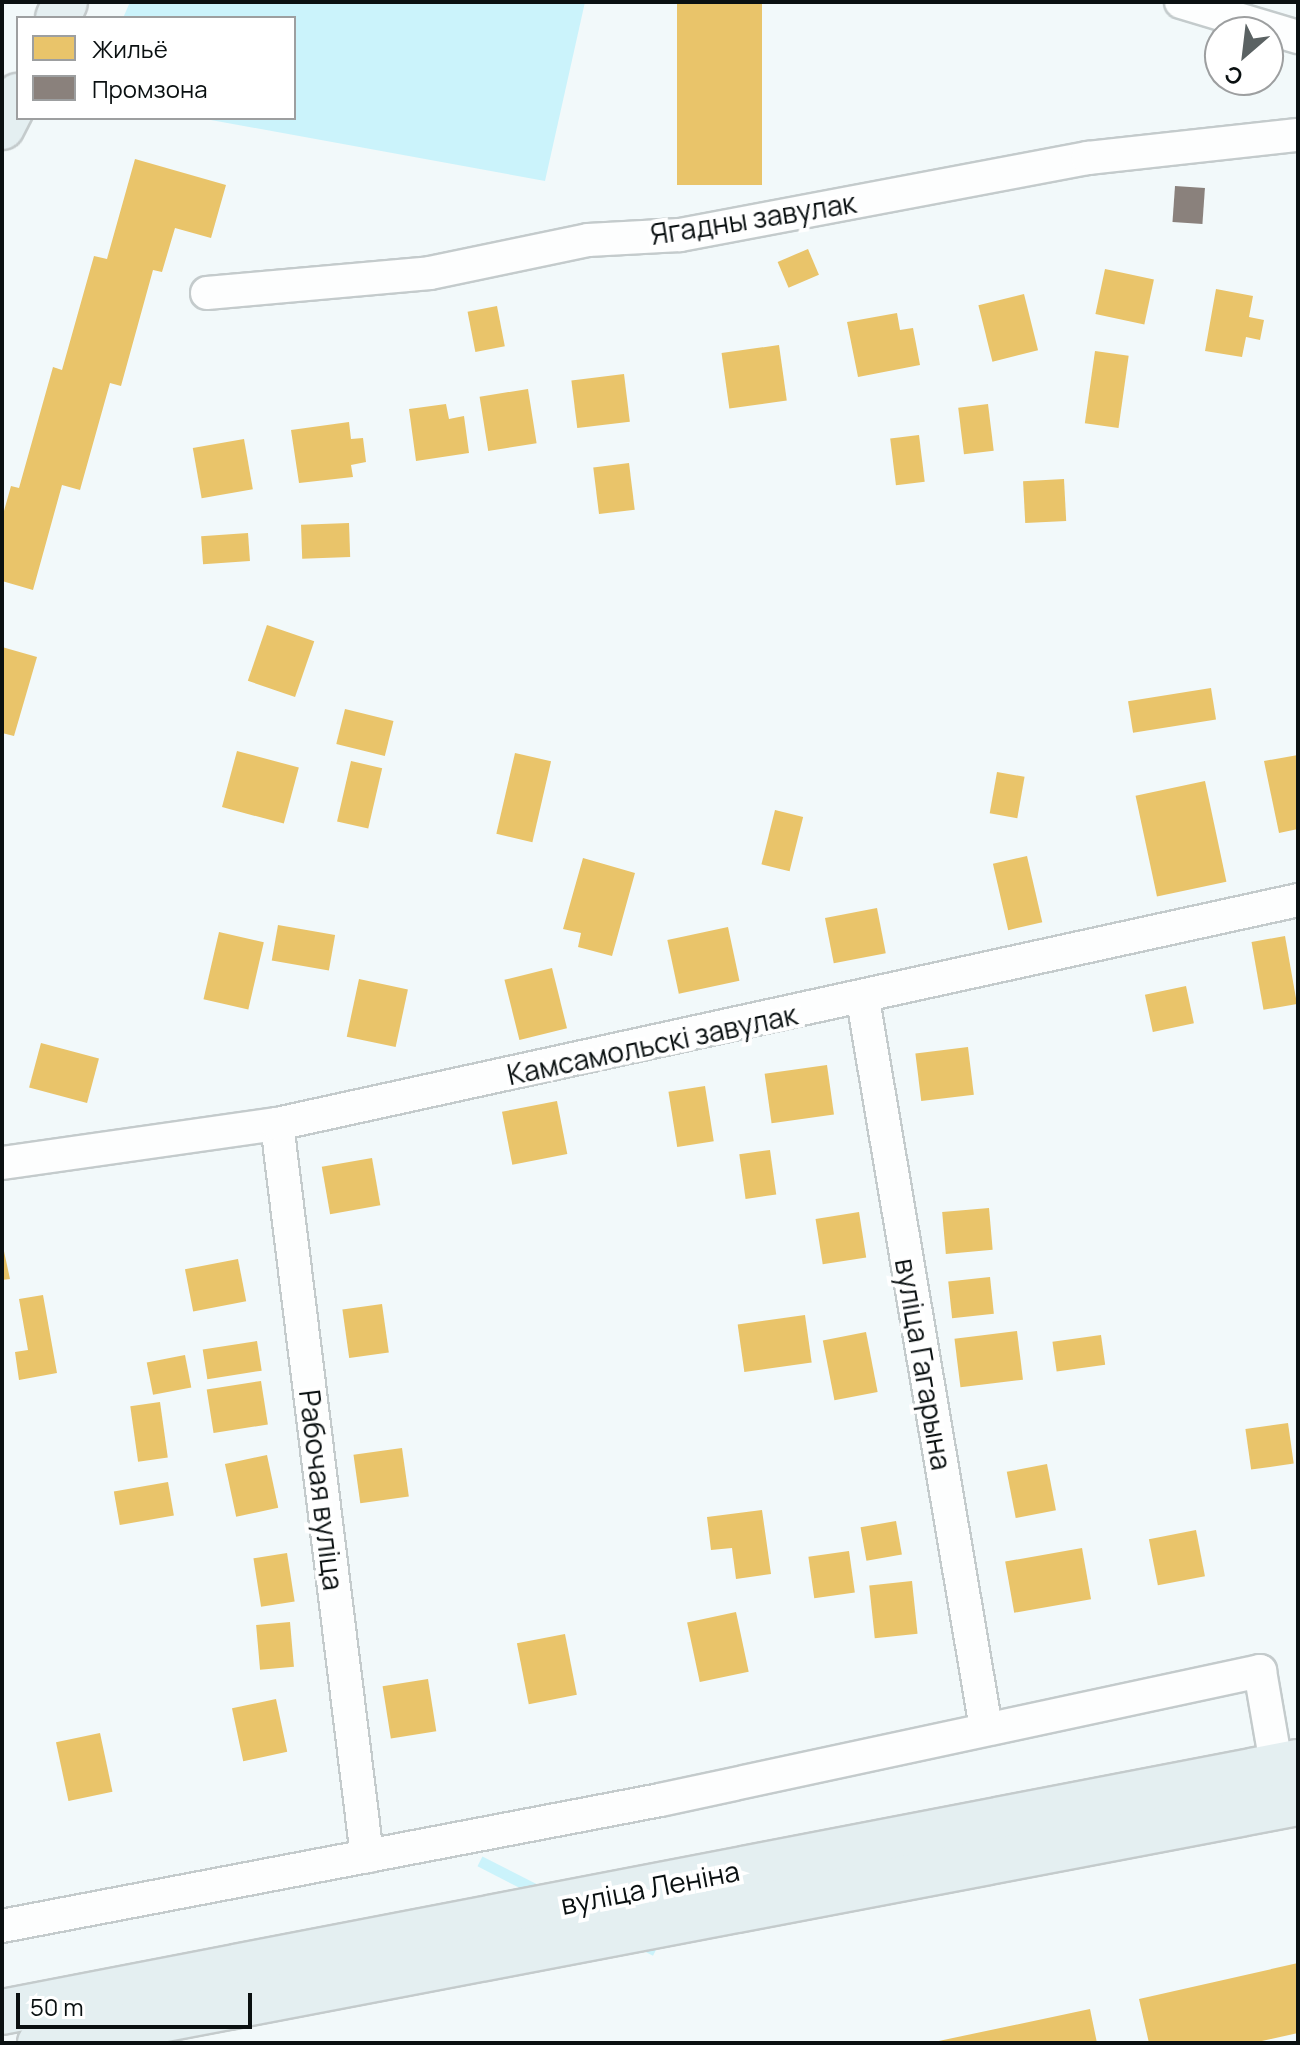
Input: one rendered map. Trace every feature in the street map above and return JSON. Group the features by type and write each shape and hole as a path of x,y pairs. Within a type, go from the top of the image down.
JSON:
{"main road":[{"path":"2,127 16,100"},
{"name":"вуліца Леніна","path":"2,2012 1289,1785"},
{"name":"вуліца Леніна","path":"40,2043 1289,1785"}],"street":[{"path":"1181,2 1298,37"},
{"name":"Ягадны завулак","path":"207,293 430,273 588,240 680,235 1088,158 1298,135"},
{"name":"Камсамольскі завулак","path":"2,1163 277,1124 863,1000 1298,900"},
{"name":"вуліца Гагарына","path":"863,1000 986,1728"},
{"name":"Рабочая вуліца","path":"277,1124 367,1856"},
{"path":"2,1926 367,1856 1260,1671 1289,1785"}],"shaded area":[{"path":"130,2 585,2 545,181 211,120 296,120 296,16 124,16"},
{"path":"482,1857 658,1946 653,1956 477,1866"}],"building: Жильё":[{"path":"677,2 762,2 762,185 677,185"},
{"path":"135,159 226,185 211,238 175,228 162,272 153,270 121,386 110,383 80,490 62,485 33,590 2,581 2,518 11,486 19,488 53,367 62,370 94,256 107,259"},
{"path":"808,249 819,275 789,288 778,262"},
{"path":"1105,269 1154,279 1144,324 1095,314"},
{"path":"1216,289 1253,296 1249,317 1264,320 1260,340 1246,337 1242,357 1205,351"},
{"path":"1024,294 1038,350 992,362 978,305"},
{"path":"497,306 505,346 475,352 468,312"},
{"path":"897,313 900,330 913,328 920,365 858,377 847,322"},
{"path":"779,345 787,400 729,409 722,353"},
{"path":"1095,351 1129,356 1119,428 1085,423"},
{"path":"624,374 630,422 577,428 571,380"},
{"path":"528,389 537,443 488,451 480,397"},
{"path":"446,404 449,419 464,416 469,453 416,461 409,409"},
{"path":"988,404 994,451 964,454 958,408"},
{"path":"349,422 351,439 363,438 366,462 351,465 353,477 299,483 291,430"},
{"path":"919,435 925,482 896,485 890,439"},
{"path":"244,439 253,489 202,498 193,448"},
{"path":"629,463 635,510 599,514 593,467"},
{"path":"1064,479 1066,521 1025,523 1023,481"},
{"path":"349,523 350,557 302,559 301,525"},
{"path":"248,533 250,561 203,564 201,536"},
{"path":"267,625 314,641 295,697 248,681"},
{"path":"2,647 37,657 14,736 2,733"},
{"path":"1211,688 1216,720 1133,733 1128,701"},
{"path":"345,709 394,721 385,756 336,744"},
{"path":"237,751 299,768 284,824 222,807"},
{"path":"515,753 551,761 532,842 496,834"},
{"path":"1298,755 1298,829 1279,833 1264,761"},
{"path":"351,761 382,768 368,829 337,821"},
{"path":"997,772 1025,777 1017,818 990,813"},
{"path":"1205,781 1226,882 1157,897 1136,796"},
{"path":"775,810 803,817 790,871 761,864"},
{"path":"1027,856 1042,922 1008,930 993,864"},
{"path":"583,858 635,873 612,956 578,947 581,933 563,929"},
{"path":"877,908 886,953 834,963 825,918"},
{"path":"278,925 335,935 329,971 272,960"},
{"path":"728,927 739,981 679,994 667,940"},
{"path":"219,932 264,942 248,1010 203,999"},
{"path":"1285,936 1297,1004 1263,1010 1252,942"},
{"path":"552,968 567,1028 519,1040 504,980"},
{"path":"359,979 408,989 396,1047 347,1037"},
{"path":"1186,986 1194,1023 1153,1032 1145,995"},
{"path":"41,1043 99,1059 87,1103 29,1087"},
{"path":"968,1047 974,1095 921,1101 915,1053"},
{"path":"827,1065 834,1115 772,1123 765,1074"},
{"path":"705,1086 714,1141 677,1147 668,1092"},
{"path":"557,1101 567,1154 512,1165 502,1112"},
{"path":"770,1150 776,1195 746,1199 739,1154"},
{"path":"372,1158 380,1205 330,1214 322,1167"},
{"path":"989,1208 993,1250 946,1254 942,1212"},
{"path":"859,1212 866,1257 823,1264 816,1219"},
{"path":"2,1242 10,1279 2,1280"},
{"path":"238,1259 246,1301 193,1312 185,1269"},
{"path":"990,1277 994,1314 952,1318 948,1281"},
{"path":"43,1295 57,1373 19,1380 15,1352 28,1350 19,1299"},
{"path":"382,1304 389,1353 349,1358 342,1310"},
{"path":"805,1315 812,1363 744,1372 738,1324"},
{"path":"1017,1331 1023,1380 960,1387 954,1339"},
{"path":"866,1332 878,1392 834,1400 823,1340"},
{"path":"1101,1335 1105,1365 1057,1372 1052,1342"},
{"path":"257,1341 262,1371 207,1379 203,1350"},
{"path":"185,1355 191,1387 153,1395 147,1362"},
{"path":"261,1381 268,1424 214,1433 207,1390"},
{"path":"160,1402 168,1457 138,1462 130,1406"},
{"path":"1288,1423 1294,1464 1251,1470 1245,1429"},
{"path":"402,1448 409,1497 360,1503 353,1455"},
{"path":"267,1455 278,1508 236,1517 225,1464"},
{"path":"1047,1464 1056,1510 1016,1518 1007,1472"},
{"path":"168,1482 174,1515 120,1525 114,1492"},
{"path":"762,1510 771,1574 736,1579 732,1548 711,1550 707,1517"},
{"path":"896,1521 902,1554 866,1561 861,1527"},
{"path":"1196,1530 1205,1576 1158,1585 1149,1539"},
{"path":"1082,1548 1091,1599 1014,1613 1005,1562"},
{"path":"849,1551 855,1593 814,1598 808,1557"},
{"path":"287,1553 295,1601 261,1607 253,1558"},
{"path":"912,1581 918,1634 875,1638 869,1585"},
{"path":"736,1612 749,1672 700,1682 687,1622"},
{"path":"290,1622 294,1667 260,1670 256,1625"},
{"path":"565,1634 577,1695 529,1704 517,1643"},
{"path":"428,1679 436,1731 391,1739 383,1686"},
{"path":"276,1699 287,1752 243,1761 232,1708"},
{"path":"100,1733 112,1792 68,1801 56,1742"},
{"path":"1298,1963 1298,2033 1253,2043 1149,2043 1139,1999"},
{"path":"1090,2009 1097,2043 934,2043 934,2042"}],"building: Промзона":[{"path":"1175,186 1205,188 1202,224 1172,222"}]}
